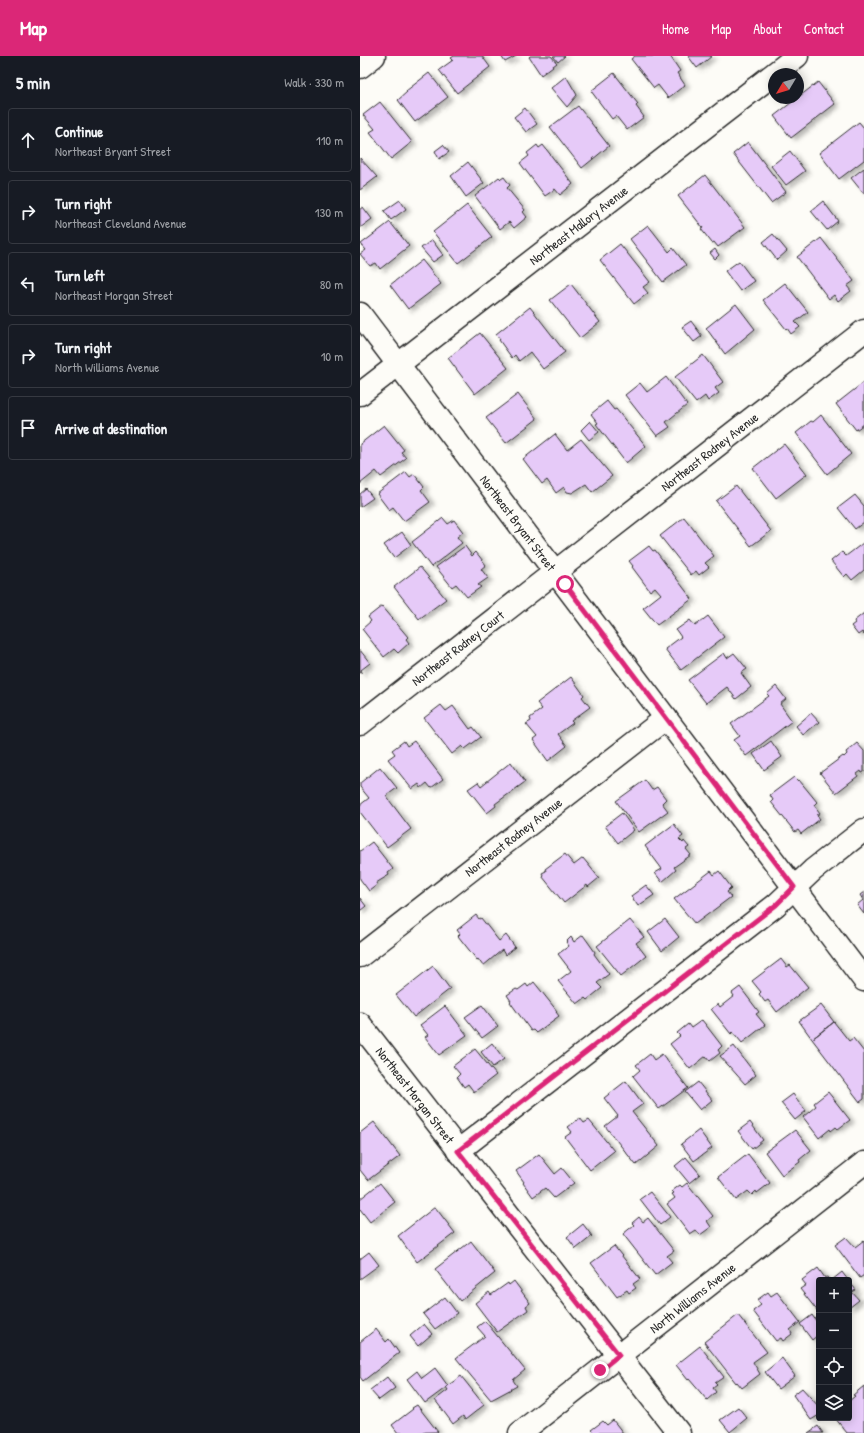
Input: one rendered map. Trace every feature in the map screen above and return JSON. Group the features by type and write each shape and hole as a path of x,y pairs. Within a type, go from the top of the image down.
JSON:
{"street":[{"path":"360,67 374,56"},
{"name":"Northeast Mallory Avenue","path":"360,394 797,56"},
{"name":"Northeast Bryant Street","path":"360,314 864,980"},
{"name":"Northeast Rodney Avenue","path":"555,571 864,331"},
{"name":"Northeast Rodney Court","path":"360,724 555,571"},
{"name":"Northeast Rodney Avenue","path":"360,956 666,718"},
{"path":"458,1151 770,910 813,870 864,830"},
{"name":"Northeast Morgan Street","path":"360,1024 679,1433"},
{"name":"North Williams Avenue","path":"520,1433 864,1163"}],"building":[{"path":"454,56 482,56 490,67 457,93 439,70 453,60 451,58"},
{"path":"501,56 516,56 505,62"},
{"path":"551,56 557,63 541,75 529,57"},
{"path":"553,56 565,56 558,62"},
{"path":"635,56 670,56 680,71 677,73 685,85 668,98 658,85 654,88 631,59"},
{"path":"688,56 712,56 697,68"},
{"path":"429,73 448,97 415,122 398,100 407,92 406,91"},
{"path":"614,73 638,104 636,106 644,117 627,130 616,116 612,119 591,91"},
{"path":"566,76 577,95 567,107 551,88"},
{"path":"818,82 835,104 791,138 774,116 790,104 804,104 804,93"},
{"path":"380,102 412,142 391,159 370,132 375,129 363,115"},
{"path":"578,106 609,146 582,168 550,127"},
{"path":"525,108 537,124 526,132 514,117"},
{"path":"859,122 864,128 864,160 839,179 819,153"},
{"path":"748,142 786,192 771,203 733,154"},
{"path":"443,145 449,152 439,159 435,151"},
{"path":"537,145 539,148 543,145 573,184 560,195 555,189 545,196 520,163 529,156 527,153"},
{"path":"790,151 805,171 786,185 771,166"},
{"path":"360,158 377,177 360,190"},
{"path":"468,162 484,183 466,197 451,176"},
{"path":"864,168 864,194 851,178"},
{"path":"705,175 745,227 718,247 714,242 712,243 701,229 703,228 678,196"},
{"path":"499,177 501,179 504,177 510,185 507,188 525,210 523,212 527,217 514,228 509,222 500,229 475,196"},
{"path":"400,200 406,209 391,220 384,211"},
{"path":"823,201 838,221 827,230 811,211"},
{"path":"467,205 492,237 458,263 433,232"},
{"path":"363,207 372,219 360,228 360,209"},
{"path":"390,222 409,246 380,269 376,263 370,266 360,254 366,250 361,244"},
{"path":"648,225 669,252 673,248 686,265 663,282 630,239"},
{"path":"773,234 787,251 777,260 763,242"},
{"path":"821,238 854,281 847,286 851,291 838,301 834,295 829,299 797,257"},
{"path":"432,240 443,255 433,262 421,248"},
{"path":"620,244 650,282 643,287 648,293 634,304 600,260"},
{"path":"715,249 719,255 715,259 710,253"},
{"path":"422,260 441,284 408,309 390,285"},
{"path":"739,261 754,281 740,291 725,271"},
{"path":"785,283 808,312 795,322 800,327 791,334 763,300"},
{"path":"571,284 600,322 580,338 550,300"},
{"path":"736,304 755,329 725,354 706,328"},
{"path":"530,307 565,352 543,369 530,352 519,361 515,355 512,358 496,334"},
{"path":"691,321 702,336 694,342 682,327"},
{"path":"480,333 508,368 475,394 448,358"},
{"path":"703,355 723,382 715,388 719,393 708,401 705,396 696,403 675,377"},
{"path":"666,377 687,405 666,422 670,427 657,436 625,395 640,383 647,392"},
{"path":"864,382 864,424 856,430 836,404"},
{"path":"518,394 537,419 506,443 486,418"},
{"path":"607,401 614,410 616,409 646,446 626,463 596,424 598,423 591,414"},
{"path":"821,415 851,454 827,474 796,433"},
{"path":"590,421 599,432 589,440 581,430"},
{"path":"384,425 404,450 401,452 406,458 381,477 376,471 360,484 360,444"},
{"path":"555,434 567,450 581,439 612,476 592,492 586,484 572,493 567,492 564,487 556,493 547,480 542,484 523,459"},
{"path":"784,444 807,474 776,498 753,468"},
{"path":"406,472 410,477 414,474 424,487 421,490 430,502 404,521 393,507 389,510 377,494"},
{"path":"736,486 771,531 751,546 716,501"},
{"path":"366,489 373,498 360,507 360,494"},
{"path":"855,495 864,506 864,522 855,529 838,508"},
{"path":"684,517 714,556 705,563 709,567 699,575 696,571 691,575 660,536"},
{"path":"443,518 448,524 454,520 463,532 457,537 462,543 431,567 412,542"},
{"path":"402,532 411,545 394,558 384,545"},
{"path":"863,543 864,570 852,580 847,574 844,577 831,561 842,552 846,556"},
{"path":"465,546 472,556 476,552 486,565 481,569 488,578 478,585 481,587 467,597 456,584 452,587 436,567"},
{"path":"649,546 653,551 655,550 692,599 657,625 643,608 661,594 655,587 650,591 629,561"},
{"path":"420,567 446,599 419,619 394,587"},
{"path":"382,606 408,637 406,639 409,643 398,653 394,649 384,657 362,629 371,621 368,617"},
{"path":"864,613 864,635 862,632 858,635 851,626 855,623 854,621"},
{"path":"708,616 724,637 681,670 665,649 681,637 676,630 690,620 695,626"},
{"path":"360,650 370,663 361,670 362,672 360,673"},
{"path":"724,653 727,658 734,653 747,669 741,673 751,687 736,699 727,687 706,703 688,680"},
{"path":"571,677 584,695 582,697 590,707 571,721 573,723 558,734 567,746 548,761 533,740 537,737 526,724 531,721 530,718 542,709 537,703"},
{"path":"776,686 786,699 780,704 792,721 746,756 734,740 740,736 731,724 769,696 767,694"},
{"path":"441,705 446,711 453,706 470,729 473,727 481,737 465,749 462,746 452,754 424,718"},
{"path":"811,713 819,722 803,735 796,726"},
{"path":"404,741 407,746 414,741 443,779 431,788 427,783 421,788 419,784 412,789 388,759 395,754 392,750"},
{"path":"771,741 782,757 764,770 753,754"},
{"path":"857,743 864,751 864,772 862,773 861,771 857,774 858,776 836,793 820,773 843,756 844,757 847,754 846,752"},
{"path":"511,762 525,782 495,804 496,806 487,813 468,789 478,782 481,786"},
{"path":"380,767 397,788 386,796 411,829 387,847 360,812 360,805 369,798 360,787 360,783"},
{"path":"794,777 798,781 799,780 817,802 814,805 820,813 817,815 820,819 801,834 798,830 795,832 771,802 773,800 770,795"},
{"path":"645,780 652,790 657,787 666,799 662,803 668,811 639,832 616,801"},
{"path":"622,813 634,830 618,843 605,826"},
{"path":"674,824 683,836 679,839 683,843 684,841 689,847 686,849 691,855 674,867 676,870 662,882 655,873 662,869 645,846"},
{"path":"372,842 393,869 388,873 389,875 376,883 377,885 369,891 360,879 360,851"},
{"path":"565,854 574,865 583,858 599,878 588,887 587,885 564,903 542,876 542,873"},
{"path":"711,871 714,875 719,871 731,887 728,890 732,888 727,892 731,897 695,924 674,899"},
{"path":"646,885 654,895 638,906 631,896"},
{"path":"864,892 864,914 857,905 863,900 860,895"},
{"path":"360,898 366,906 360,911"},
{"path":"476,915 479,919 481,918 499,941 506,935 515,947 505,955 502,950 483,966 458,936 460,934 457,930"},
{"path":"665,919 679,937 662,951 648,932"},
{"path":"630,920 644,937 636,943 646,956 621,976 597,946"},
{"path":"583,935 595,952 594,954 609,974 597,983 602,988 587,1000 585,998 577,1004 558,981 571,971 558,954 569,946 566,942 571,937 574,942"},
{"path":"781,959 787,967 790,965 808,987 777,1012 768,1000 765,1002 759,994 761,992 752,981"},
{"path":"433,966 450,989 414,1017 396,995"},
{"path":"534,982 557,1011 556,1012 559,1016 536,1033 533,1030 531,1031 510,1002 511,1001 507,995 526,984 528,987"},
{"path":"740,987 759,1012 756,1014 765,1025 742,1043 733,1032 731,1034 711,1009 718,1004 720,1007 734,996 732,993"},
{"path":"482,1005 498,1026 482,1038 465,1017"},
{"path":"821,1005 834,1022 812,1039 799,1021"},
{"path":"445,1006 467,1035 439,1055 425,1037 428,1035 420,1025"},
{"path":"702,1020 722,1046 718,1050 720,1053 710,1061 706,1056 690,1069 670,1044 680,1036 677,1033 688,1024 691,1028"},
{"path":"834,1022 849,1041 853,1038 864,1052 864,1099 860,1102 812,1039"},
{"path":"492,1043 504,1059 493,1067 481,1052"},
{"path":"734,1046 756,1075 745,1084 720,1056"},
{"path":"475,1049 496,1075 474,1092 468,1084 464,1087 457,1077 460,1074 453,1066"},
{"path":"650,1054 654,1060 662,1054 688,1088 659,1109 633,1076 640,1070 636,1065"},
{"path":"626,1081 643,1104 632,1112 659,1146 636,1165 605,1126 618,1116 604,1098"},
{"path":"698,1082 712,1100 700,1110 685,1092"},
{"path":"828,1092 850,1120 838,1129 836,1127 831,1131 830,1129 819,1138 803,1117 816,1106 814,1103"},
{"path":"793,1094 806,1111 795,1120 781,1103"},
{"path":"580,1118 584,1123 589,1120 614,1151 590,1170 565,1137 572,1132 568,1127"},
{"path":"374,1122 400,1156 368,1180 360,1170 360,1133"},
{"path":"750,1122 763,1140 752,1149 738,1131"},
{"path":"699,1130 712,1148 694,1161 681,1144"},
{"path":"795,1130 811,1150 799,1160 800,1162 782,1175 765,1152"},
{"path":"539,1154 555,1174 562,1168 574,1183 554,1198 545,1188 533,1197 516,1171"},
{"path":"748,1154 770,1183 757,1193 756,1191 752,1195 748,1191 736,1200 718,1177"},
{"path":"686,1157 700,1174 689,1183 675,1166"},
{"path":"380,1183 395,1202 370,1222 360,1209 360,1199"},
{"path":"687,1183 713,1216 707,1221 711,1227 700,1235 696,1230 690,1234 667,1204 675,1198 672,1191 680,1185 682,1187"},
{"path":"650,1192 670,1217 660,1225 640,1199"},
{"path":"435,1207 455,1233 417,1262 398,1236"},
{"path":"639,1217 643,1222 648,1218 674,1251 667,1256 672,1262 655,1275 623,1234 634,1225 632,1223"},
{"path":"583,1224 592,1236 576,1249 567,1237"},
{"path":"846,1237 855,1247 864,1240 864,1275 860,1278 835,1245"},
{"path":"471,1241 495,1273 460,1301 435,1269"},
{"path":"614,1246 640,1279 633,1284 636,1288 629,1293 627,1290 617,1297 591,1263"},
{"path":"369,1252 379,1265 360,1279 360,1259"},
{"path":"818,1268 824,1277 816,1277 816,1309 800,1289 806,1285 802,1280"},
{"path":"842,1272 846,1277 836,1277"},
{"path":"514,1281 530,1303 526,1306 528,1310 497,1332 475,1303 489,1292 491,1295 508,1283 509,1285"},
{"path":"852,1285 856,1290 852,1292"},
{"path":"768,1292 771,1296 777,1292 800,1322 790,1330 792,1334 783,1341 781,1338 776,1341 753,1311 761,1305 757,1300"},
{"path":"852,1292 859,1300 852,1306"},
{"path":"445,1297 457,1313 435,1329 423,1314"},
{"path":"738,1315 767,1352 753,1362 760,1374 742,1388 737,1382 736,1383 704,1342"},
{"path":"812,1315 816,1321 816,1337 812,1340 800,1324"},
{"path":"485,1321 525,1370 513,1380 517,1386 491,1400 456,1358 485,1336 477,1327"},
{"path":"424,1324 432,1334 418,1346 410,1336"},
{"path":"376,1329 386,1342 389,1339 399,1353 363,1381 360,1377 360,1342"},
{"path":"700,1346 724,1377 715,1383 717,1385 713,1388 716,1392 707,1400 676,1365"},
{"path":"782,1358 795,1376 778,1389 765,1372"},
{"path":"435,1368 448,1386 425,1403 407,1379 417,1371 422,1378"},
{"path":"461,1376 484,1405 465,1420 463,1416 453,1424 435,1400 448,1390 446,1387"},
{"path":"387,1377 395,1388 379,1400 370,1390"},
{"path":"864,1386 864,1433 847,1433 837,1421 852,1421 852,1398 855,1396 853,1395"},
{"path":"802,1388 816,1404 816,1417 811,1420 793,1395"},
{"path":"417,1405 438,1432 398,1433 392,1425"},
{"path":"738,1407 747,1418 730,1432 720,1420"},
{"path":"613,1420 623,1433 594,1433 591,1430 603,1421 607,1425"},
{"path":"818,1426 823,1433 808,1433"}],"route":[{"path":"565,584 794,887 776,905 458,1151 619,1355 600,1370"}]}
